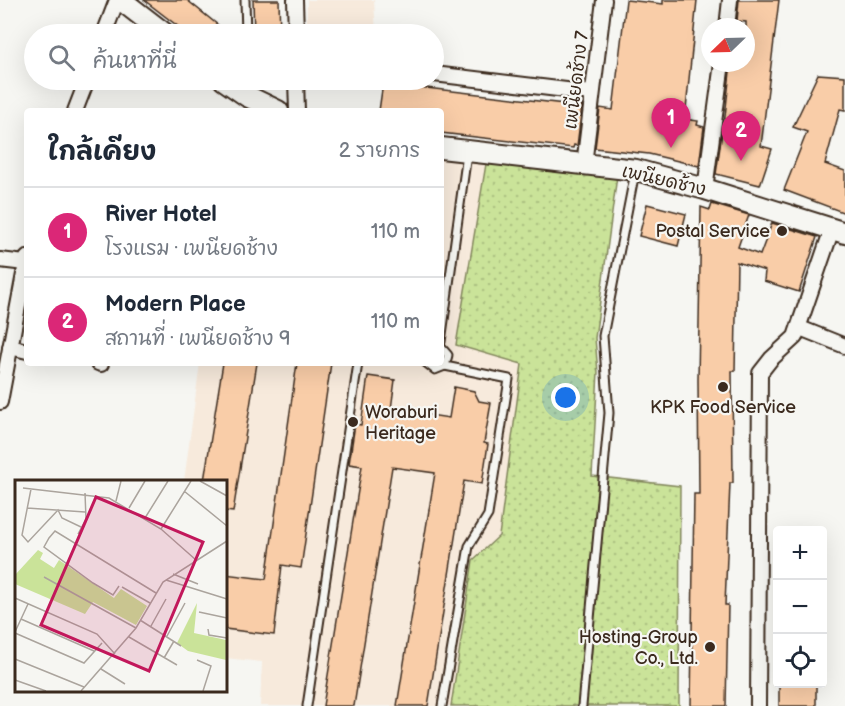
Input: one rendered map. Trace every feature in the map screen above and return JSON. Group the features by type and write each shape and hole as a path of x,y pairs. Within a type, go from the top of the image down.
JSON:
{"street":[{"path":"108,24 119,0 151,24"},
{"path":"295,0 296,24"},
{"name":"เพนียดช้าง 7","path":"584,165 604,0"},
{"path":"728,18 730,0"},
{"path":"705,189 721,72"},
{"path":"444,75 591,93"},
{"path":"76,108 83,90"},
{"path":"250,90 274,108"},
{"path":"296,90 297,108"},
{"name":"เพนียดช้าง","path":"444,148 636,170 838,231"},
{"path":"758,706 760,373 771,359 795,338 838,231"},
{"path":"0,260 24,260"},
{"path":"0,402 2,381 24,271"},
{"path":"800,328 844,342"},
{"path":"10,347 24,350"}],"lane":[{"path":"245,0 246,24"},
{"path":"444,320 467,151"},
{"path":"582,706 609,413 603,336 636,170"},
{"path":"444,350 448,355 445,366"},
{"path":"307,706 358,366"},
{"path":"430,366 435,370 445,366 509,380 488,514 469,546 442,706"}],"shaded area":[{"path":"307,0 374,0 375,24 307,24"},
{"name":"Woraburi Heritage","path":"444,158 486,164 456,345 522,363 499,536 473,560 451,706 260,706 262,662 226,658 226,480 184,480 200,366 444,366"}],"green space":[{"path":"486,164 617,176 595,338 598,372 592,476 680,486 679,706 451,706 473,560 499,536 522,364 456,345"}],"building":[{"path":"144,0 187,0 217,24 175,24"},
{"path":"253,0 279,0 280,24 254,24"},
{"path":"626,0 663,4 663,0 697,0 685,119 698,121 697,125 704,127 699,166 649,154 595,148 600,108 613,110"},
{"path":"739,0 779,0 761,146 772,149 760,185 716,174 730,72 755,72 755,18 737,18"},
{"path":"818,74 845,76 845,110 840,109 825,164 845,171 845,213 784,190 807,132 793,127"},
{"path":"382,90 444,90 582,106 577,146 574,145 573,148 444,133 444,108 379,108"},
{"path":"647,204 686,214 678,246 639,236"},
{"path":"712,204 749,215 738,247 760,255 772,223 817,237 799,292 764,281 765,271 737,262 735,371 732,371 733,483 730,483 725,605 728,605 726,706 691,706 694,494 699,494 701,207 710,210"},
{"path":"223,366 257,366 233,512 226,511 226,480 204,480"},
{"path":"297,366 331,366 301,568 282,565 274,635 226,629 226,574 266,579"},
{"path":"368,376 395,380 391,409 449,418 454,387 474,391 479,401 491,403 484,443 488,444 482,484 464,481 428,706 397,706 435,473 392,467 354,706 323,706 362,466 349,464 355,424 361,425"},
{"path":"779,688 816,688 816,706 779,706"}],"place":[{"name":"River Hotel","path":"671,148"},
{"name":"Modern Place","path":"741,161"},
{"name":"Postal Service","path":"782,231"},
{"name":"KPK Food Service","path":"723,387"},
{"name":"Woraburi Heritage","path":"353,422"},
{"name":"Hosting-Group Co., Ltd.","path":"710,647"}]}
